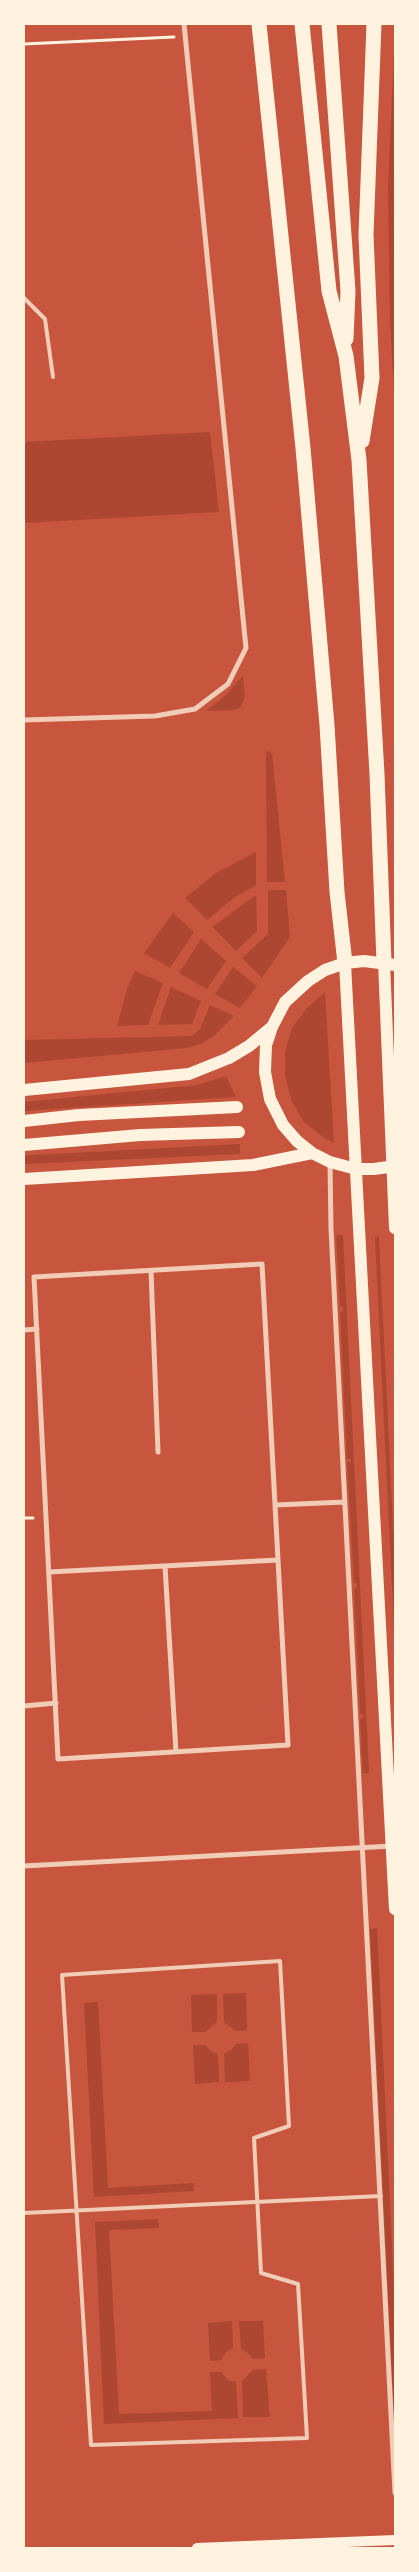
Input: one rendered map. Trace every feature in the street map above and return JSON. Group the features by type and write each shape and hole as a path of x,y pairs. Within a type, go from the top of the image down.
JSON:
{"highway":[{"path":"259,24 303,448 327,725 337,892 345,963"},
{"path":"302,24 329,291 346,356 358,460 389,963"},
{"path":"329,24 348,291 346,356"},
{"path":"358,460 372,378 366,235 374,24"}],"main road":[{"path":"394,1166 356,1169 330,1162 312,1153 297,1141 283,1125 270,1100 265,1072 266,1045 272,1027 285,1002 308,981 325,970 345,963 364,961 389,963 394,1166 395,1228"},
{"path":"345,963 395,1909"},
{"path":"24,1090 189,1074 229,1058 249,1046 272,1027"},
{"path":"24,1121 79,1115 237,1107"},
{"path":"24,1145 140,1135 239,1132"},
{"path":"24,1179 253,1165 312,1153"},
{"path":"197,2548 395,2540"}],"street":[{"path":"24,720 155,716 195,708 228,684 246,648 184,24"},
{"path":"330,1162 331,1229 395,2493"},
{"path":"262,1264 288,1745 58,1759 34,1277 151,1270 262,1264"},
{"path":"151,1270 158,1452"},
{"path":"24,1330 37,1329"},
{"path":"275,1505 345,1502"},
{"path":"49,1572 278,1560"},
{"path":"165,1566 176,1752"},
{"path":"24,1706 56,1703"},
{"path":"24,1866 363,1846 393,1846"}],"lane":[{"path":"24,298 45,319 53,377"},
{"path":"280,1961 289,2126 254,2138 261,2273 298,2284 307,2438 91,2445 77,2210 62,1975 280,1961"},
{"path":"24,2213 381,2196"}],"path":[{"path":"24,44 185,36"}],"shaded area":[{"path":"395,29 395,410 390,322 388,187"},
{"path":"210,432 219,512 24,523 24,442"},
{"path":"243,675 245,697 241,707 234,710 206,711 226,695"},
{"path":"268,751 272,754 285,882 267,882 266,753"},
{"path":"256,852 256,885 235,897 207,920 185,898 216,873"},
{"path":"268,890 286,890 290,937 262,978 242,958 268,934"},
{"path":"256,895 257,931 236,951 212,927"},
{"path":"173,913 194,932 170,968 144,953"},
{"path":"201,939 226,961 207,989 179,973"},
{"path":"233,967 257,986 240,1008 215,994"},
{"path":"135,971 163,983 148,1025 117,1026 127,989"},
{"path":"171,987 201,1001 192,1024 158,1025"},
{"path":"325,992 334,1143 324,1138 304,1122 292,1102 285,1077 285,1051 292,1028 307,1008"},
{"path":"210,1005 234,1016 215,1035 203,1043 187,1048 24,1063 24,1040 192,1036 200,1029"},
{"path":"226,1076 236,1097 24,1111 24,1102 197,1085"},
{"path":"240,1144 240,1154 24,1164 24,1156"},
{"path":"336,1235 343,1235 369,1773 363,1774 360,1719 363,1718 363,1714 360,1714 354,1588 357,1586 357,1583 354,1583 347,1462 351,1462 351,1459 347,1459 340,1312 343,1311 343,1307 340,1307"},
{"path":"379,1237 395,1566 395,1649 375,1238"},
{"path":"377,1928 395,2311 395,2438 370,1929"},
{"path":"246,1993 247,2030 235,2031 224,2022 223,1994"},
{"path":"217,1994 217,2022 205,2032 192,2032 191,1995"},
{"path":"98,2002 108,2188 194,2183 194,2191 94,2197 84,2003"},
{"path":"248,2043 250,2081 225,2082 224,2054 236,2044"},
{"path":"193,2045 205,2045 211,2051 218,2054 219,2082 195,2084"},
{"path":"158,2219 159,2228 109,2230 119,2414 212,2411 210,2372 221,2372 228,2380 236,2382 238,2418 104,2424 95,2222"},
{"path":"232,2321 233,2348 226,2352 221,2360 210,2361 208,2323"},
{"path":"239,2321 263,2321 265,2358 253,2359 247,2352 241,2349"},
{"path":"266,2369 270,2417 243,2417 242,2381 253,2370"}]}
